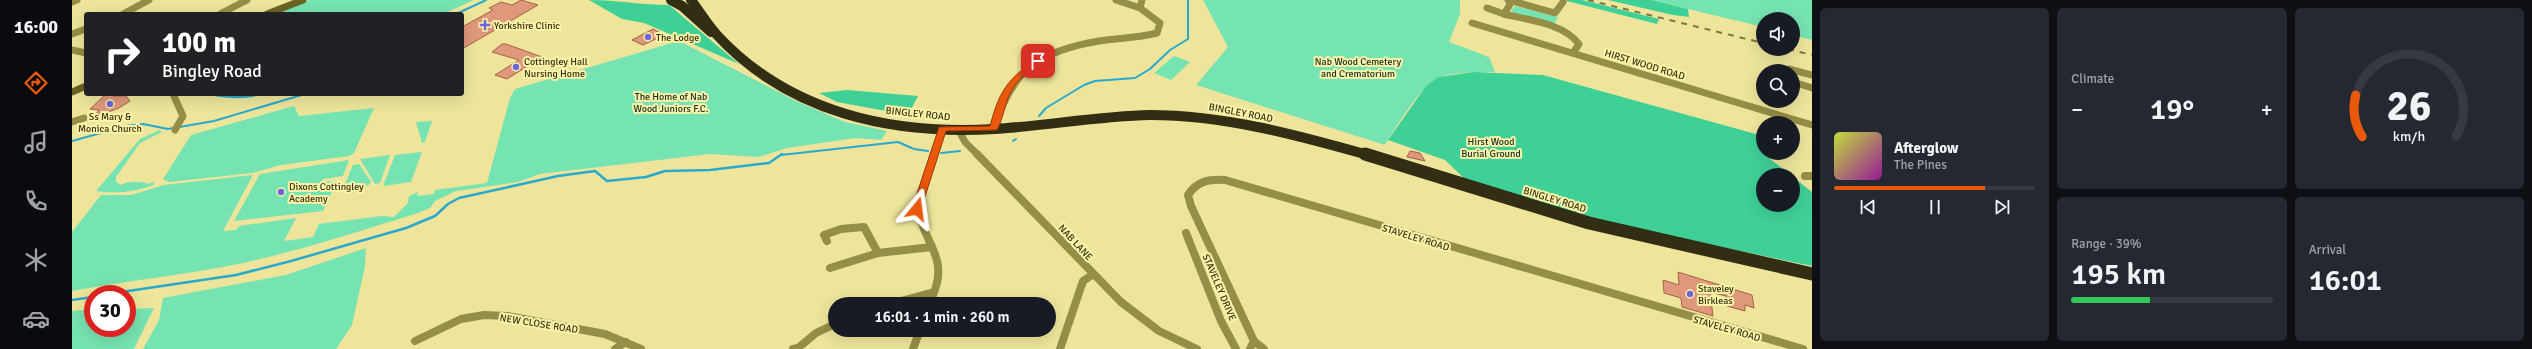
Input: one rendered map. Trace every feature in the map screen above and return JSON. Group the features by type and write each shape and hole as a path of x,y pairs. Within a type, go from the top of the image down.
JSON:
{"highway":[{"path":"671,0 678,2 703,28 719,37"},
{"name":"BINGLEY ROAD","path":"691,0 719,37 766,76 799,97 842,114 895,125 958,130 1143,115 1197,117 1238,123 1305,139 1430,174 1556,214 1619,231 1812,274"}],"main road":[{"path":"272,12 303,0"},
{"path":"72,92 84,87"}],"street":[{"path":"72,2 77,0"},
{"path":"128,12 147,5 151,0"},
{"path":"224,12 247,0"},
{"path":"994,128 1000,104 1018,76 1026,68 1080,46 1157,33 1160,23 1140,8 1116,0"},
{"path":"1140,8 1142,0"},
{"path":"1504,14 1510,1 1555,13 1558,11 1563,2"},
{"path":"1487,8 1565,31 1576,37 1579,44 1573,53"},
{"name":"HIRST WOOD ROAD","path":"1472,23 1504,36 1573,53 1812,125"},
{"path":"72,34 84,30"},
{"path":"72,50 84,53"},
{"path":"1800,72 1812,75"},
{"path":"1800,84 1812,88"},
{"path":"174,96 183,116 177,127"},
{"path":"72,122 84,118"},
{"path":"932,297 939,280 940,268 917,209 942,129"},
{"name":"NAB LANE","path":"958,130 965,142 1092,275 1162,332 1197,349"},
{"name":"STAVELEY ROAD","path":"1264,349 1252,345 1191,206 1188,194 1192,188 1200,182 1210,179 1225,180 1803,349"},
{"path":"827,241 824,235 840,229 864,227 878,253"},
{"name":"STAVELEY DRIVE","path":"1186,233 1221,321 1236,349"},
{"path":"830,268 878,253 932,247"},
{"path":"1062,348 1083,282 1092,275"},
{"path":"916,297 934,292"},
{"name":"NEW CLOSE ROAD","path":"415,341 461,319 484,315 507,316 606,334 641,349"},
{"path":"796,349 816,333 828,327"},
{"path":"913,349 917,337"},
{"path":"615,349 626,342"}],"green space":[{"path":"310,0 474,0 447,12 279,12"},
{"path":"589,0 669,5 739,64 644,23 622,19"},
{"name":"Nab Wood Cemetery and Crematorium","path":"1203,0 1460,0 1460,14 1449,42 1489,57 1495,72 1457,73 1437,78 1431,82 1416,98 1385,145 1196,85 1228,47"},
{"path":"1563,0 1582,0 1659,19 1657,24"},
{"path":"1608,0 1651,0 1688,9 1689,17 1673,15"},
{"path":"1651,0 1812,0 1812,40 1800,37 1800,12 1756,12 1756,25"},
{"path":"1515,6 1558,17 1554,25 1513,13 1511,11"},
{"name":"The Home of Nab Wood Juniors F.C.","path":"679,41 796,101 845,122 887,131 881,140 855,138 787,148 759,157 710,154 540,174 518,182 456,191 435,201 430,208 418,213 331,240 265,258 200,271 109,285 84,285 84,289 72,291 72,232 101,195 131,195 164,185 253,175 223,231 236,230 239,226 296,218 284,241 313,237 319,224 382,216 394,217 408,203 409,196 418,192 417,196 434,194 435,190 487,183 510,98 515,89"},
{"path":"1174,56 1190,62 1171,80 1154,73"},
{"name":"Hirst Wood Burial Ground","path":"1474,72 1543,75 1756,134 1756,160 1771,160 1782,168 1756,168 1756,212 1800,212 1800,183 1812,192 1812,266 1616,225 1469,183 1445,160 1388,140 1426,86 1438,77"},
{"path":"847,90 918,96 908,115 837,102 819,93"},
{"path":"294,106 299,116 374,108 354,153 349,156 281,165 252,173 169,182 163,179 191,135"},
{"path":"432,121 425,142 422,143 416,122"},
{"path":"160,130 162,132 140,143 116,177 116,182 121,185 134,182 148,184 154,182 154,185 125,192 96,191 140,139"},
{"path":"422,152 411,182 383,186 395,155"},
{"path":"390,155 380,183 375,184 360,159"},
{"path":"349,160 343,176 323,179 322,182 337,181 323,211 234,221 260,174"},
{"path":"359,164 371,182 369,185 343,189 353,165"},
{"path":"366,248 365,266 352,325 336,349 143,349 159,320 163,298 286,275"},
{"path":"154,308 134,349 72,349 72,311 84,310 84,337 136,337 136,309"}],"water":[{"path":"214,96 257,96 234,98"}],"building":[{"name":"Yorkshire Clinic","path":"521,0 538,5 464,48 464,26 493,10 489,8 501,2 512,5"},
{"name":"The Lodge","path":"653,29 664,35 643,45 632,40"},
{"name":"Cottingley Hall Nursing Home","path":"502,44 506,44 542,57 507,79 495,75 519,60 492,52"},
{"name":"Ss Mary & Monica Church","path":"104,96 126,96 130,101 119,108 108,112 96,114 99,110 90,109"},
{"path":"1410,151 1420,153 1425,161 1407,157"},
{"name":"Staveley Birkleas","path":"1678,272 1752,295 1754,308 1745,305 1745,311 1727,306 1726,296 1710,292 1713,316 1682,307 1681,298 1664,293 1663,280 1679,285"}],"waterway":[{"path":"460,12 486,0"},
{"path":"1039,116 1046,108 1084,85 1095,81 1135,78 1150,69 1170,50 1188,39 1188,0"},
{"path":"72,141 126,126 143,124 168,129 214,121 298,96"},
{"path":"781,155 898,142 914,149 928,151"},
{"path":"941,153 960,151"},
{"path":"136,290 236,275 291,261 406,228 435,216 448,204 459,198 558,176 595,171 607,181 646,177 665,171 710,170 769,163 782,154"},
{"path":"72,300 84,298"}],"railway":[{"path":"1588,0 1756,41"},
{"path":"1800,52 1812,55"}],"place":[{"name":"Yorkshire Clinic","path":"485,25"},
{"name":"The Lodge","path":"648,37"},
{"name":"Cottingley Hall Nursing Home","path":"516,67"},
{"name":"Ss Mary & Monica Church","path":"110,104"},
{"name":"Dixons Cottingley Academy","path":"281,192"},
{"name":"Staveley Birkleas","path":"1690,294"}],"route":[{"path":"917,209 942,129 958,130 994,128 1000,104 1010,87 1026,68 1038,61"}]}
